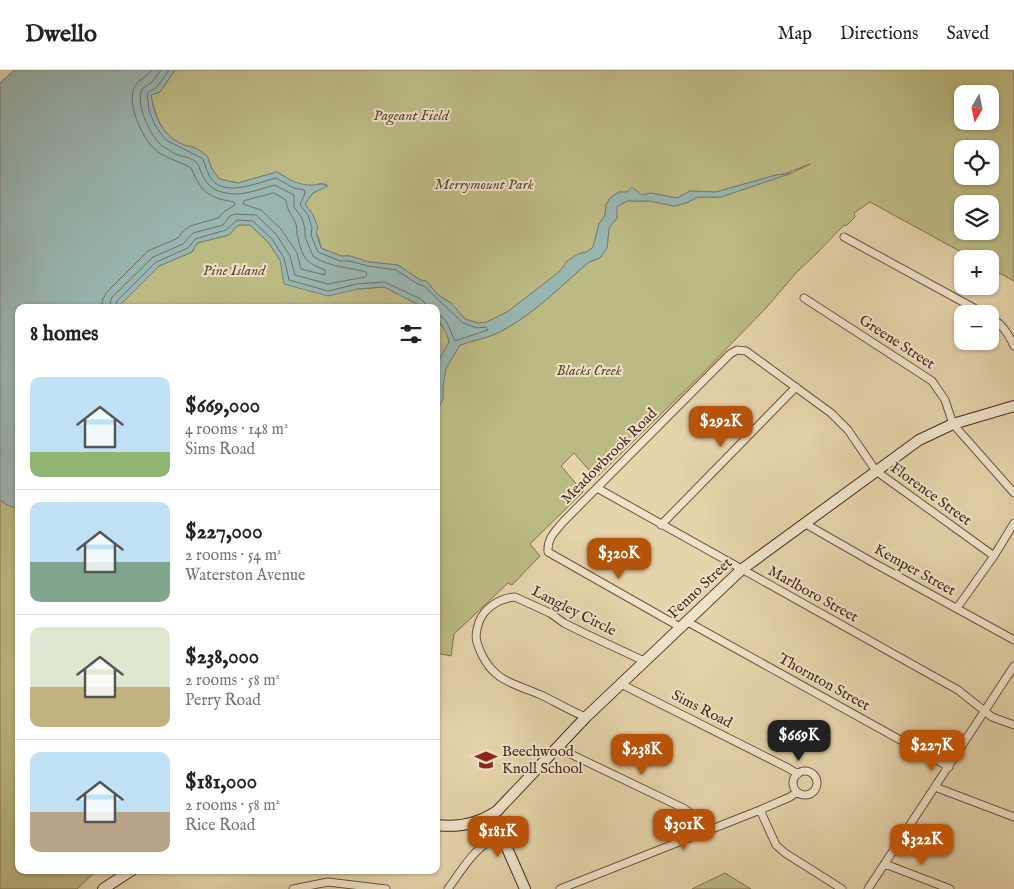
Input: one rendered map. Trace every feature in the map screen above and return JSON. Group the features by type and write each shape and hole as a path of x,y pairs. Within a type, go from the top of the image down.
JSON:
{"street":[{"path":"844,237 969,305"},
{"name":"Greene Street","path":"804,298 932,381 945,400 953,424 1014,493"},
{"path":"999,322 1007,331 1014,346"},
{"name":"Meadowbrook Road","path":"548,552 547,545 550,537 597,488 730,354 737,350 746,351"},
{"name":"Florence Street","path":"746,351 831,413 848,430 876,471 994,556"},
{"path":"661,525 796,387"},
{"name":"Fenno Street","path":"440,825 463,826 480,821 497,811 586,717 683,624 741,570 804,522 919,440 953,424 1014,406"},
{"name":"Marlboro Street","path":"597,488 958,690 992,716 1014,725"},
{"name":"Kemper Street","path":"804,522 872,562 1014,640"},
{"path":"957,608 994,556 1014,523"},
{"name":"Thornton Street","path":"548,552 949,767"},
{"name":"Langley Circle","path":"586,717 538,694 512,685 495,674 487,666 476,642 480,618 486,610 510,597 515,597 550,613 582,632 644,661"},
{"path":"868,889 1014,666"},
{"name":"Sims Road","path":"560,889 710,828 760,810 797,792 809,795 816,788 817,782 812,774 806,772 798,774 621,684"},
{"path":"558,748 684,808 710,828"},
{"path":"797,792 794,782 798,774"},
{"path":"935,787 1014,817"},
{"path":"760,810 776,845 785,853 842,889"},
{"path":"489,817 502,835 525,889"},
{"path":"448,889 480,847 491,839 502,835"},
{"path":"885,864 950,889"},
{"path":"103,889 126,874"},
{"path":"293,889 328,882 386,889"}],"green space":[{"name":"Merrymount Park","path":"175,70 1014,70 1014,281 999,273 999,250 958,250 870,202 854,213 855,217 846,226 844,225 796,273 766,308 705,371 596,478 574,453 561,466 583,492 530,544 540,556 512,585 508,583 454,634 451,656 440,654 440,405 443,399 446,368 460,345 502,331 539,305 589,262 600,258 607,248 609,228 617,218 616,207 627,201 649,201 674,206 698,197 721,197 792,173 810,164 784,174 716,192 690,191 677,198 651,193 642,195 619,192 610,198 606,205 605,215 599,224 593,247 587,252 578,254 561,271 507,312 487,322 478,323 465,319 451,303 438,295 426,281 420,280 398,265 369,262 350,256 341,256 321,248 315,222 305,204 313,193 327,185 302,185 277,172 238,183 219,179 212,169 207,156 169,136 160,124 151,95 160,92"},
{"name":"Pine Island","path":"238,225 250,225 268,242 280,260 358,289 384,287 417,304 121,304 159,266 192,252 197,243 229,235"},
{"path":"440,323 447,333 449,342 440,358"},
{"path":"0,500 15,507 15,874 93,874 77,889 0,889"},
{"path":"725,873 751,889 692,889"}],"water":[{"path":"14,70 175,70 160,92 151,95 154,110 160,124 169,136 207,156 212,169 219,179 238,183 277,172 299,183 328,186 313,193 305,204 312,213 318,227 316,233 321,248 341,256 350,256 369,262 398,265 420,280 426,281 438,295 451,303 465,319 478,323 487,322 507,312 560,271 567,261 578,254 587,252 593,247 599,224 605,215 606,205 610,198 619,192 627,192 632,187 642,195 651,193 677,198 690,191 716,192 776,175 792,173 721,197 698,197 674,206 649,201 627,201 617,207 617,218 609,228 607,248 600,258 589,262 539,305 502,331 460,345 446,368 443,399 440,405 440,358 449,342 440,321 440,304 417,304 384,287 358,289 328,296 284,284 280,260 268,242 250,225 238,225 229,235 197,243 192,252 159,266 121,304 15,304 15,508 0,500 0,83"}],"place":[{"name":"Beechwood Knoll School","path":"486,760"}],"park label":[{"name":"Pageant Field","path":"411,115"},
{"name":"Blacks Creek","path":"589,370"}]}
